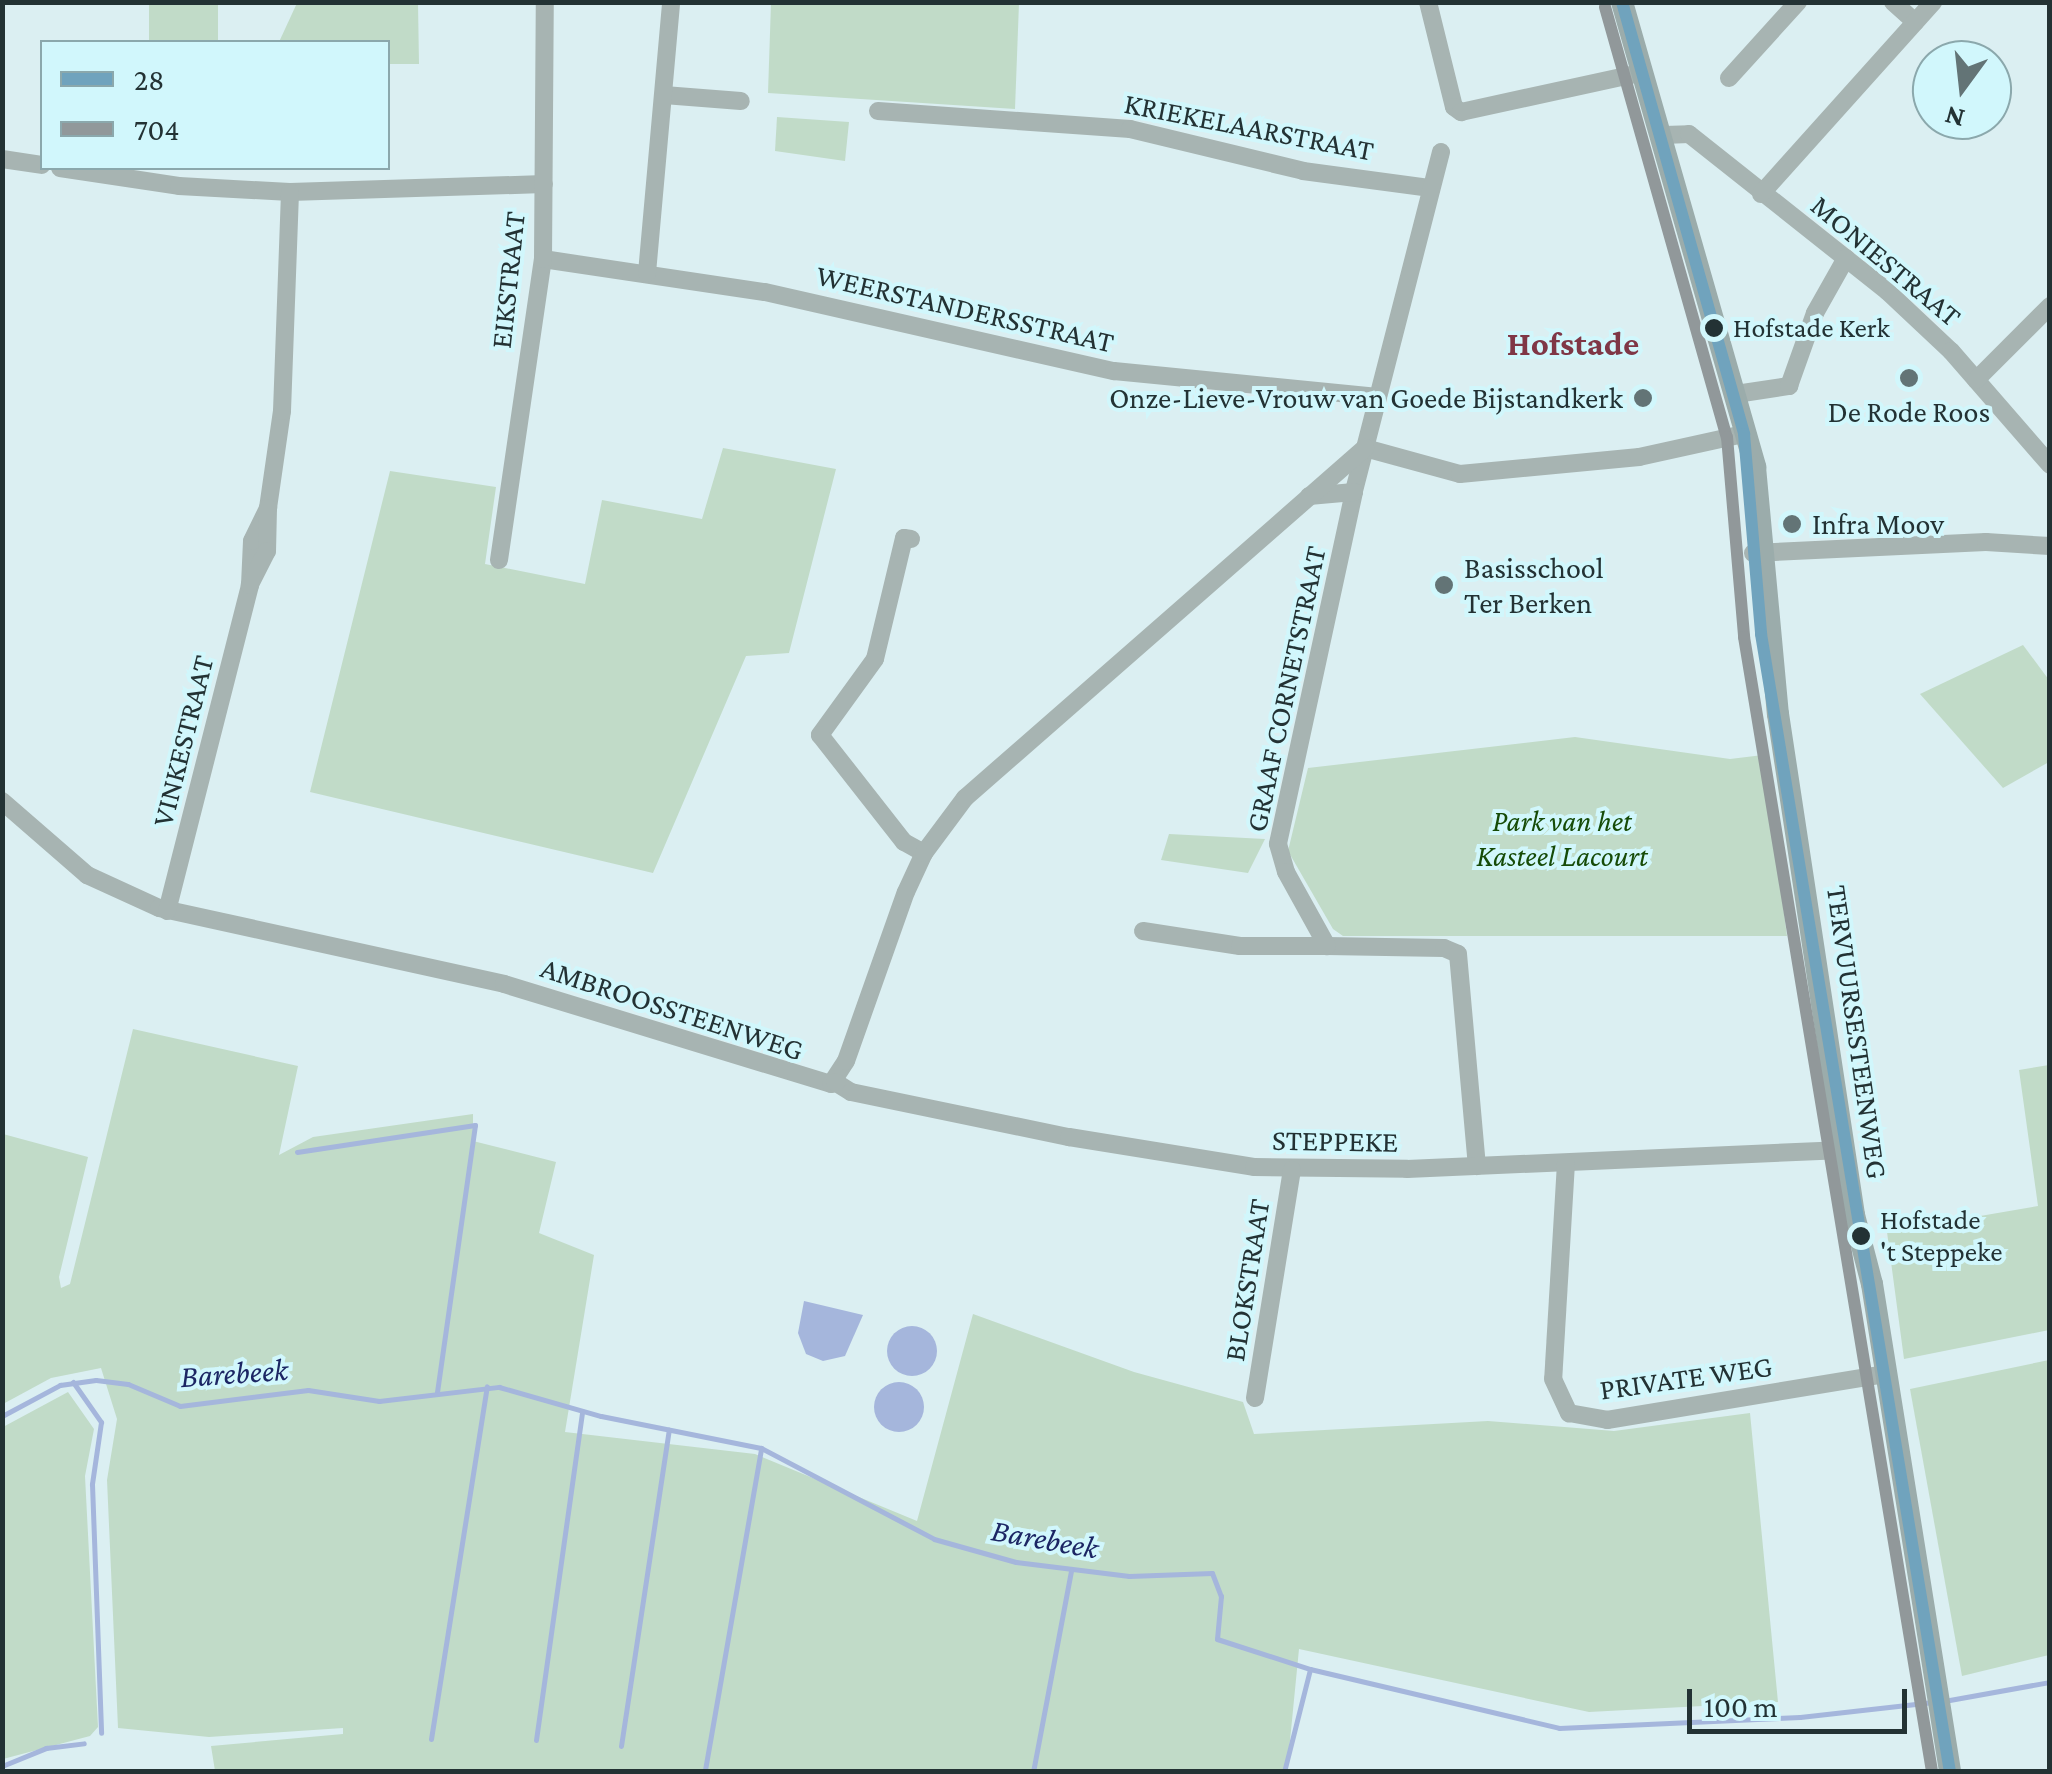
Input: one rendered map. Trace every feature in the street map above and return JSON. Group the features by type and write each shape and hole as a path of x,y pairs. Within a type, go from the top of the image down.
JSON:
{"main road":[{"name":"TERVUURSESTEENWEG","path":"1622,2 1640,73 1664,135 1681,220 1755,467 1758,553 1778,714 1844,1150 1886,1374 1950,1772"}],"street":[{"name":"EIKSTRAAT","path":"499,560 543,258 545,2"},
{"path":"648,273 671,2"},
{"path":"1428,2 1454,107 1468,113 1640,73"},
{"path":"1729,78 1798,2"},
{"path":"1893,2 1915,22"},
{"path":"1762,194 1933,2"},
{"path":"664,95 741,101"},
{"name":"KRIEKELAARSTRAAT","path":"878,111 1130,129 1303,170 1431,188"},
{"name":"MONIESTRAAT","path":"1664,135 1688,134 1846,258 1976,380 2050,465"},
{"path":"1309,496 1354,492 1441,152"},
{"path":"2,159 40,165"},
{"path":"73,170 179,186 290,192 544,184"},
{"name":"VINKESTRAAT","path":"167,911 250,585 267,551 268,508 282,411 290,192"},
{"name":"WEERSTANDERSSTRAAT","path":"543,258 765,292 1114,371 1378,397"},
{"path":"1736,394 1789,386 1815,313 1846,258"},
{"path":"1976,380 2050,306"},
{"path":"1365,448 1460,474 1640,457 1744,434"},
{"name":"AMBROOSSTEENWEG","path":"2,801 86,874 167,911 504,984 802,1080 836,1082 924,854 992,770 1365,448"},
{"name":"GRAAF CORNETSTRAAT","path":"1326,946 1286,872 1278,844 1354,492"},
{"path":"911,539 904,538 875,658 820,735 904,842 924,854"},
{"path":"1758,553 1986,542 2050,546"},
{"path":"1143,931 1240,946 1444,948 1458,954 1476,1166"},
{"name":"STEPPEKE","path":"836,1082 851,1092 1150,1153 1292,1170 1844,1150"},
{"name":"PRIVATE WEG","path":"1566,1163 1554,1380 1569,1413 1607,1420 1886,1374"},
{"name":"BLOKSTRAAT","path":"1255,1398 1292,1170"}],"green space":[{"path":"149,3 218,3 218,40 149,40"},
{"path":"297,3 418,3 419,64 390,64 390,40 280,40"},
{"path":"771,3 1019,3 1015,109 768,93"},
{"path":"777,117 849,122 845,161 775,151"},
{"path":"723,448 836,469 789,653 746,656 653,873 310,792 390,471 496,487 485,564 585,584 602,500 702,519"},
{"path":"2023,645 2049,680 2049,762 2003,788 1920,694"},
{"name":"Park van het Kasteel Lacourt","path":"1575,737 1730,759 1763,755 1787,936 1343,936 1333,929 1288,851 1308,768"},
{"path":"1169,834 1265,839 1248,873 1161,860"},
{"path":"133,1029 298,1066 279,1155 313,1137 473,1114 473,1141 556,1162 539,1233 594,1255 565,1432 755,1454 917,1521 973,1314 1134,1372 1243,1402 1254,1434 1488,1421 1614,1431 1750,1413 1778,1702 1589,1712 1299,1649 1287,1771 215,1771 211,1746 343,1734 343,1728 209,1737 118,1728 107,1480 117,1419 101,1368 51,1378 3,1404 3,1134 88,1157 59,1277 61,1288 70,1284"},
{"path":"2049,1065 2049,1330 1904,1359 1887,1232 2038,1206 2019,1070"},
{"path":"2049,1360 2049,1655 1962,1676 1910,1389"},
{"path":"68,1392 94,1429 85,1476 98,1727 90,1736 3,1759 3,1427"}],"water":[{"path":"804,1301 863,1315 845,1356 823,1361 806,1354 798,1333"},
{"path":"912,1326 930,1333 937,1351 930,1369 912,1376 894,1369 887,1351 894,1333"},
{"path":"899,1382 917,1389 924,1407 917,1425 899,1432 881,1425 874,1407 881,1389"}],"waterway":[{"path":"297,1152 475,1125 437,1392"},
{"name":"Barebeek","path":"2,1416 60,1385 96,1380 128,1384 180,1406 308,1390 379,1401 499,1387 601,1416 761,1448 934,1539 1016,1562 1129,1576 1212,1573 1221,1596 1217,1639 1310,1669 1559,1728 1800,1717 1933,1702"},
{"path":"73,1382 101,1422 92,1484 101,1733"},
{"path":"431,1739 487,1386"},
{"path":"536,1740 582,1411"},
{"path":"621,1746 669,1430"},
{"path":"705,1770 761,1448"},
{"path":"1033,1772 1071,1571"},
{"path":"1284,1772 1310,1669"},
{"name":"Barebeek","path":"1944,1701 2050,1682"},
{"path":"2,1766 46,1748 84,1743"}],"transit line":[{"name":"28","path":"1622,2 1744,434 1761,634 1950,1772"},
{"name":"704","path":"1605,7 1727,437 1744,637 1932,1772"}],"place":[{"name":"Hofstade Kerk","path":"1714,328"},
{"name":"De Rode Roos","path":"1909,378"},
{"name":"Onze-Lieve-Vrouw van Goede Bijstandkerk","path":"1643,398"},
{"name":"Infra Moov","path":"1792,524"},
{"name":"Basisschool Ter Berken","path":"1444,585"},
{"name":"Hofstade 't Steppeke","path":"1861,1236"}],"district":[{"name":"Hofstade","path":"1573,344"}]}
